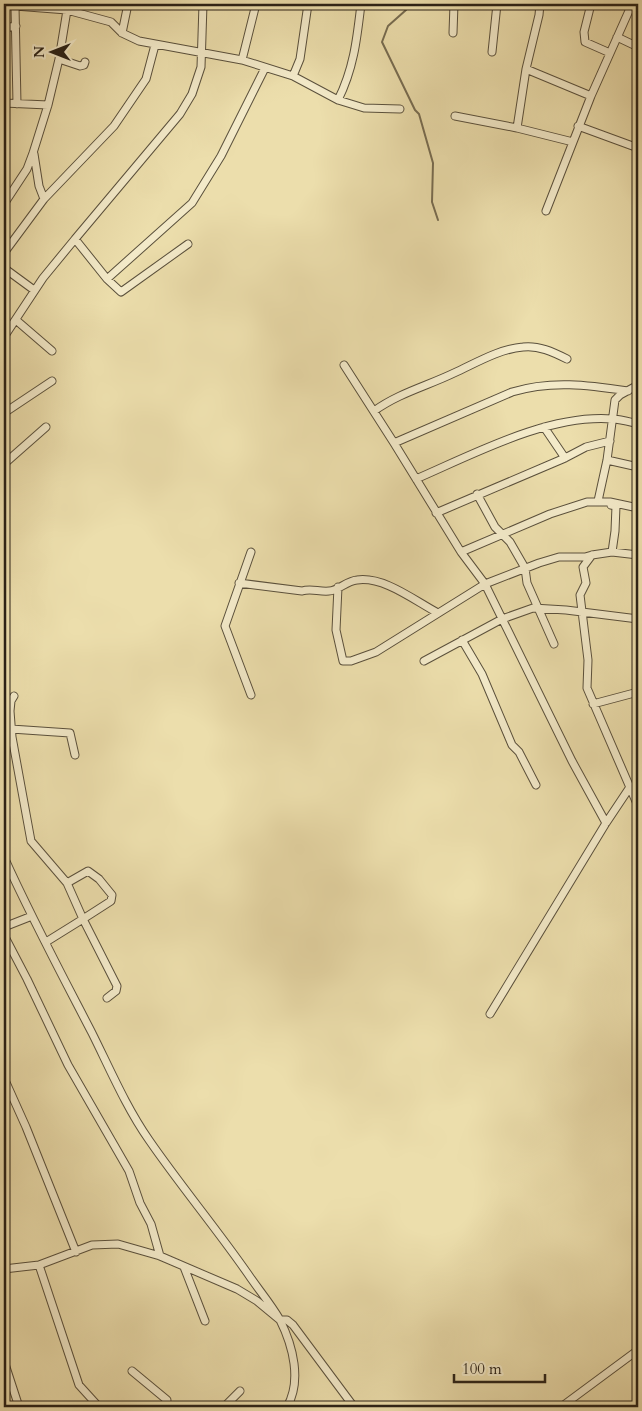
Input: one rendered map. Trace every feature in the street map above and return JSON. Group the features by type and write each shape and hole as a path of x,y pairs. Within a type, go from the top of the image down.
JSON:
{"street":[{"path":"122,33 128,4"},
{"path":"4,337 34,290 180,114 192,94 201,67 200,53 204,4"},
{"path":"242,60 256,4"},
{"path":"293,76 302,53 308,4"},
{"path":"338,100 355,56 361,4"},
{"path":"453,33 454,4"},
{"path":"492,52 497,4"},
{"path":"517,128 526,69 540,4"},
{"path":"591,4 584,32 585,42 610,53"},
{"path":"546,211 590,96 632,4"},
{"path":"18,104 14,5 67,7 111,22 122,33 131,38 155,45 242,60 293,76 338,100 364,108 400,109"},
{"path":"4,204 28,170 34,153 59,59 67,7"},
{"path":"4,28 16,26"},
{"path":"617,37 638,47"},
{"path":"4,253 44,199 114,126 146,79 155,45"},
{"path":"59,59 80,66 83,66 85,62"},
{"path":"107,279 192,203 221,156 266,68"},
{"path":"526,69 590,96"},
{"path":"4,103 48,106"},
{"path":"455,116 517,128 572,142"},
{"path":"578,126 638,148"},
{"path":"34,153 39,186 44,199"},
{"path":"75,239 107,279 121,292 188,244"},
{"path":"4,268 34,290"},
{"path":"16,320 52,351"},
{"path":"374,411 403,394 515,348 540,348 567,359"},
{"path":"344,365 461,552 485,584 572,761 606,823"},
{"path":"4,413 52,381"},
{"path":"394,443 512,392 532,386 563,384 628,391"},
{"path":"598,501 607,460 615,400 638,385"},
{"path":"416,479 544,427 582,420 612,419 638,424"},
{"path":"544,427 565,458"},
{"path":"4,464 46,428"},
{"path":"436,513 565,458 586,447 610,441"},
{"path":"607,460 638,467"},
{"path":"477,494 495,527 510,542 525,568 527,583 554,644"},
{"path":"598,501 616,506 612,552"},
{"path":"461,552 575,505 587,502 598,501 638,508"},
{"path":"251,552 225,626 251,694"},
{"path":"338,587 335,620 338,639 343,661 351,661 376,652 485,584 525,568 552,559 566,557 586,557 612,552 638,555"},
{"path":"592,555 583,566 586,583 580,595 588,660 587,688 638,806"},
{"path":"239,583 302,591 308,589 329,591 346,582 357,580 376,581 405,594 438,613"},
{"path":"424,661 502,618 538,608 638,619"},
{"path":"462,640 482,674 512,745 519,752 536,785"},
{"path":"593,704 638,692"},
{"path":"14,696 10,704 12,733 30,841 67,883 117,986 116,991 107,998"},
{"path":"4,737 12,733 70,733 75,755"},
{"path":"490,1014 606,823 630,787"},
{"path":"4,857 32,916 126,1100 148,1139 223,1238 280,1320 294,1360 295,1374 292,1400 287,1407"},
{"path":"46,942 111,901 112,895 99,879 88,871 67,883"},
{"path":"4,927 32,916"},
{"path":"4,935 68,1065 129,1170 140,1203 151,1224 160,1256"},
{"path":"4,1078 26,1127 76,1252"},
{"path":"4,1269 39,1265 92,1246 118,1244 160,1256 237,1289 257,1301 280,1320 287,1320 292,1324 354,1407"},
{"path":"39,1265 79,1385 99,1407"},
{"path":"184,1267 205,1321"},
{"path":"561,1407 638,1350"},
{"path":"4,1361 19,1407"},
{"path":"132,1371 167,1400 166,1407"},
{"path":"224,1407 240,1391"}],"waterway":[{"path":"409,4 406,10 388,26 382,42 415,110 419,114 433,163 432,202 438,220"}]}
